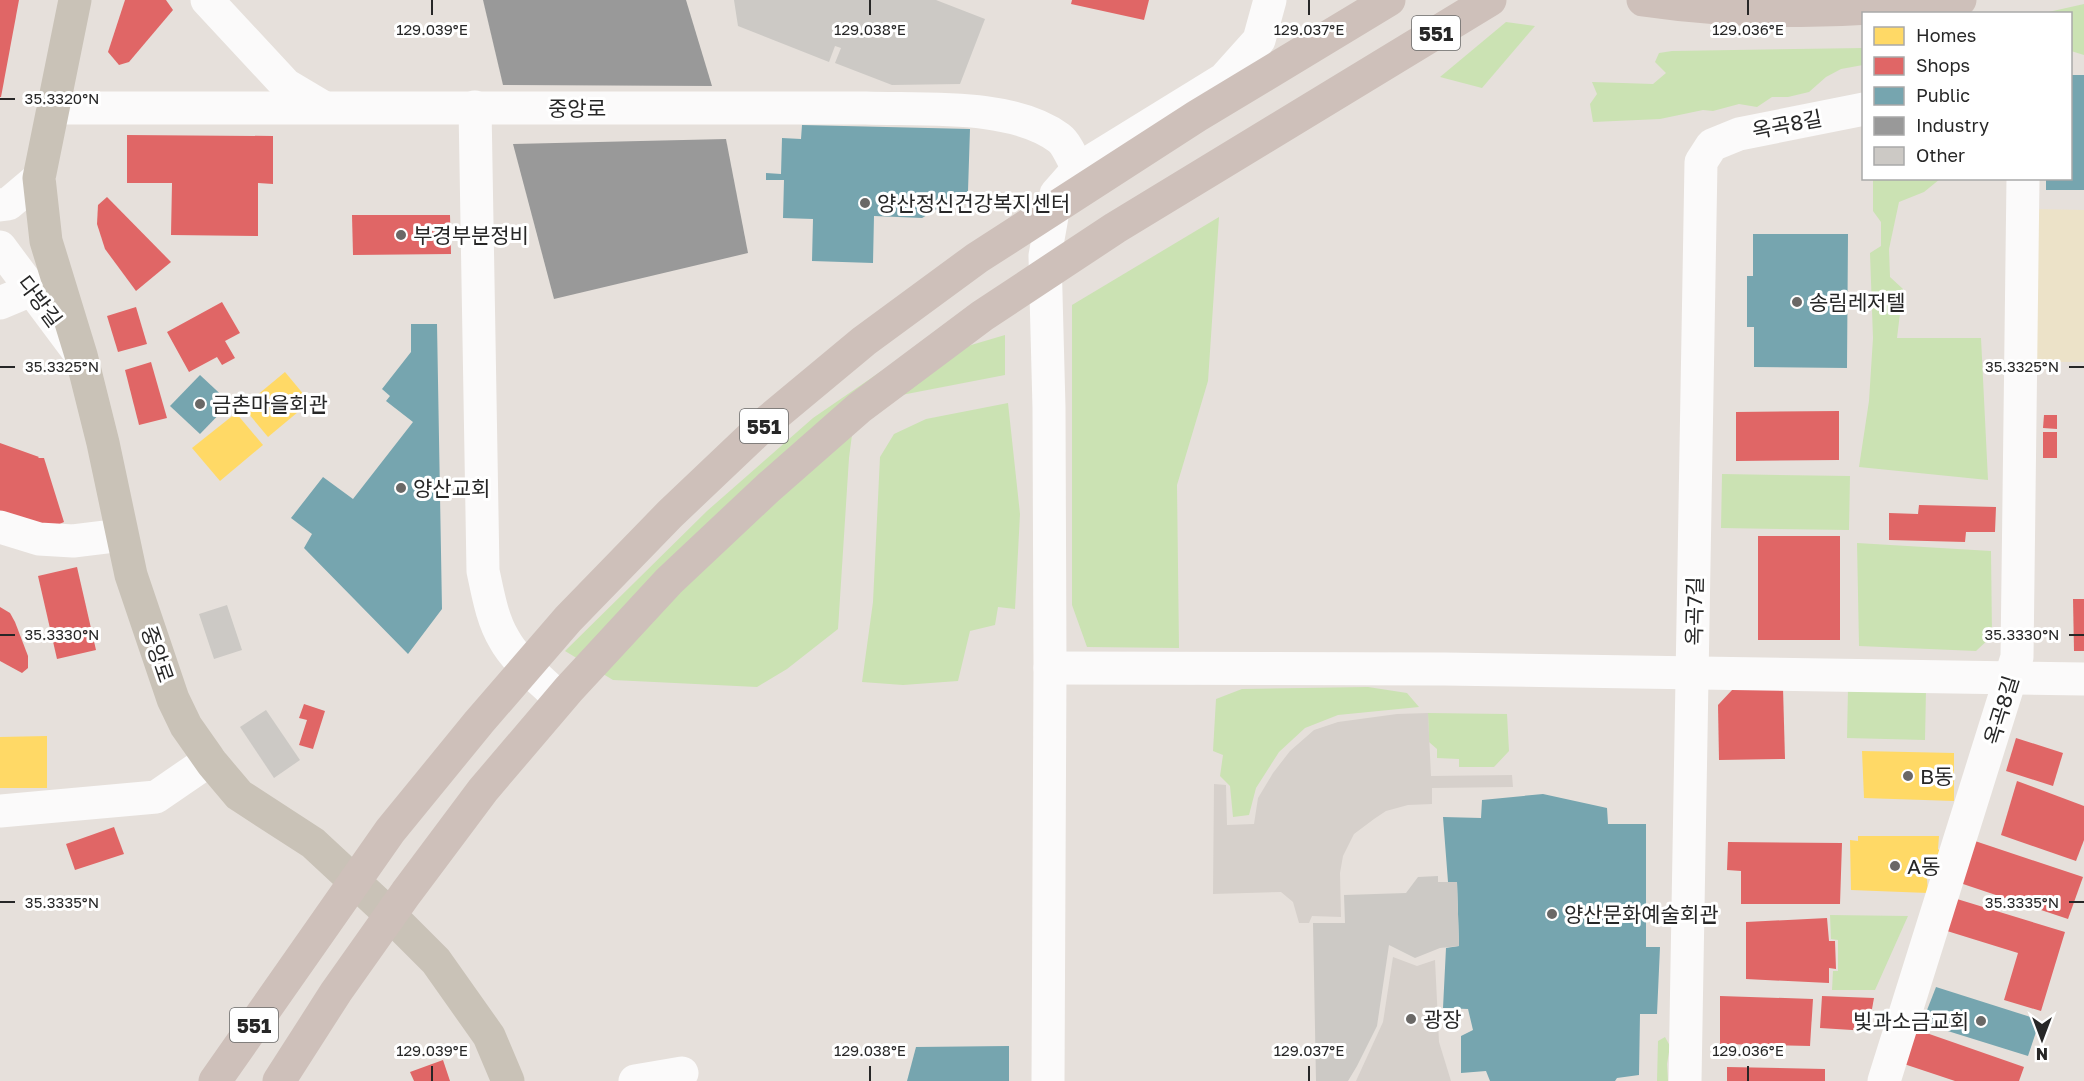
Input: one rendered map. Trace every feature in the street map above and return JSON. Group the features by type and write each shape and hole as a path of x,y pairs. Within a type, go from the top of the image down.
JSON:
{"highway":[{"name":"551","path":"215,1081 390,831 486,713 568,619 670,514 770,420 864,341 976,258 1197,116 1389,0"},
{"name":"551","path":"279,1081 336,992 483,790 569,689 669,580 769,487 859,408 982,315 1115,228 1490,0"},
{"path":"1643,0 1682,6 1780,9 1833,9 1960,0"}],"main road":[{"name":"중앙로","path":"75,0 39,178 46,241 81,355 131,575 173,699 186,726 239,795 313,843 436,961 489,1036 508,1081"}],"street":[{"path":"207,0 286,85 323,107"},
{"path":"1048,1081 1050,668 1049,408 1045,256 1056,194 1078,169 1224,79 1259,40 1270,0"},
{"path":"475,107 483,571 491,607 504,640 552,691"},
{"name":"중앙로","path":"54,108 866,108 998,113 1034,124 1061,139 1078,169"},
{"name":"옥곡8길","path":"1712,145 1739,134 1862,109"},
{"name":"옥곡7길","path":"1685,1081 1701,162 1712,145"},
{"path":"0,205 8,204 39,178"},
{"name":"옥곡8길","path":"1884,1081 2017,657 2023,180"},
{"name":"다방길","path":"0,247 81,355"},
{"path":"0,303 31,290"},
{"path":"0,527 39,539 73,541 122,535"},
{"path":"1050,668 1432,669 2084,679"},
{"path":"0,811 156,797 210,760"},
{"path":"635,1081 682,1073"}],"green space":[{"path":"2084,4 2084,55 2072,51 2072,12 2048,12"},
{"path":"1506,22 1535,26 1482,88 1440,77"},
{"path":"1862,48 1862,65 1841,69 1826,77 1809,92 1788,97 1772,97 1757,107 1739,104 1713,111 1703,110 1660,119 1593,122 1590,104 1597,94 1592,82 1653,84 1666,73 1655,62 1659,53"},
{"path":"1873,180 1939,180 1924,192 1899,202 1889,249 1890,277 1903,289 1897,338 1981,338 1988,480 1859,467 1869,401 1873,338 1870,253 1881,246 1881,222 1873,211"},
{"path":"1219,217 1208,381 1177,485 1179,648 1087,647 1072,605 1072,305"},
{"path":"1005,335 1005,375 886,398 853,427 838,629 787,669 757,687 613,680 565,651 707,511 813,418 880,372"},
{"path":"1008,403 1020,514 1015,609 998,607 995,625 970,631 958,681 903,685 862,682 873,602 880,457 894,434 926,419"},
{"path":"1722,474 1850,476 1849,530 1721,528"},
{"path":"1857,543 1991,551 1992,636 1976,651 1859,646"},
{"path":"1368,687 1407,693 1419,707 1338,715 1305,728 1279,752 1256,788 1249,815 1233,817 1230,786 1220,776 1223,755 1213,751 1216,699 1242,689"},
{"path":"1848,688 1926,690 1925,740 1847,738"},
{"path":"1428,713 1507,714 1509,751 1494,767 1459,767 1459,759 1437,758 1437,749 1429,742"},
{"path":"1830,915 1908,916 1875,990 1832,990 1833,971 1838,971 1838,940 1831,939"},
{"path":"1665,1037 1670,1046 1667,1064 1668,1081 1657,1081 1658,1041"}],"sand":[{"path":"2033,209 2084,210 2084,362 2035,362"}],"shaded area":[{"path":"1428,713 1431,776 1512,775 1513,787 1432,788 1432,804 1408,805 1386,811 1354,834 1343,856 1340,873 1341,917 1312,916 1309,923 1299,923 1293,902 1281,892 1213,894 1214,784 1226,785 1227,825 1254,824 1258,798 1273,773 1290,751 1314,730 1338,722 1397,714"},
{"name":"광장","path":"1393,957 1417,966 1435,960 1439,1042 1451,1081 1356,1081 1383,1022"}],"building: Homes":[{"path":"285,372 310,402 268,437 243,407"},
{"path":"236,413 263,445 220,481 192,448"},
{"path":"47,736 47,788 0,788 0,737"},
{"name":"B동","path":"1862,751 1954,753 1954,801 1864,798"},
{"name":"A동","path":"1858,836 1939,836 1938,849 1942,853 1935,878 1927,879 1928,893 1851,890 1850,840 1858,841"}],"building: Shops":[{"path":"0,0 19,0 1,97 0,97"},
{"path":"125,0 166,0 173,10 129,62 119,65 108,52"},
{"path":"1072,0 1149,0 1144,20 1071,4"},
{"path":"127,135 273,136 273,184 258,183 258,236 171,235 172,183 127,183"},
{"path":"107,197 171,262 136,291 105,249 97,224 98,205"},
{"name":"부경부분정비","path":"352,215 450,215 451,254 353,255"},
{"path":"222,302 240,333 225,341 235,358 222,365 217,357 189,372 167,332"},
{"path":"136,307 147,344 118,352 107,316"},
{"path":"151,362 167,418 139,425 125,370"},
{"path":"1839,411 1839,460 1736,461 1736,412"},
{"path":"2044,415 2057,415 2057,429 2043,428"},
{"path":"2043,432 2057,432 2057,458 2043,458"},
{"path":"0,443 38,458 44,458 64,522 42,532 0,521"},
{"path":"1919,505 1996,507 1995,532 1966,532 1965,542 1889,540 1889,513 1918,514"},
{"path":"1758,536 1840,536 1840,640 1758,640"},
{"path":"77,567 96,650 57,659 38,576"},
{"path":"2073,599 2084,599 2084,651 2074,651"},
{"path":"0,607 10,613 28,656 28,668 22,673 0,661"},
{"path":"1783,688 1785,759 1719,760 1718,705 1733,689"},
{"path":"304,704 325,711 313,749 299,745 307,720 299,718"},
{"path":"2016,738 2063,753 2053,786 2006,771"},
{"path":"2017,781 2084,806 2084,840 2076,861 2001,835"},
{"path":"114,827 124,854 75,870 66,844"},
{"path":"1972,840 2083,877 2068,919 1957,882"},
{"path":"1728,842 1842,843 1840,904 1741,904 1741,871 1727,870"},
{"path":"1957,899 2065,932 2041,1011 2004,1000 2018,953 1947,931"},
{"path":"1827,918 1829,941 1835,941 1836,969 1829,968 1829,983 1746,979 1746,922"},
{"path":"1720,996 1813,999 1810,1046 1720,1044"},
{"path":"1822,996 1874,998 1868,1031 1820,1028"},
{"path":"1915,1029 2024,1067 2019,1081 1955,1081 1904,1064"},
{"path":"443,1060 450,1081 414,1081 410,1072"},
{"path":"1727,1067 1825,1069 1825,1081 1727,1081"}],"building: Public":[{"path":"2072,75 2084,75 2084,190 2046,190 2046,180 2072,180"},
{"name":"양산정신건강복지센터","path":"802,125 970,129 968,191 922,218 874,216 873,263 812,261 813,219 783,218 784,180 766,180 766,173 781,174 782,138 801,139"},
{"name":"송림레저텔","path":"1753,234 1848,234 1847,368 1754,367 1754,327 1747,327 1747,276 1753,276"},
{"name":"양산교회","path":"411,324 437,324 442,609 408,654 304,548 312,534 291,518 323,477 353,499 413,422 386,401 390,396 382,389 411,352"},
{"name":"금촌마을회관","path":"200,375 230,403 200,434 170,406"},
{"name":"양산문화예술회관","path":"1543,794 1607,808 1608,824 1646,824 1646,947 1660,947 1657,1014 1640,1014 1639,1075 1617,1078 1615,1081 1490,1081 1486,1071 1461,1073 1461,1036 1473,1030 1468,1009 1443,1008 1446,948 1459,946 1457,882 1448,882 1443,817 1481,818 1482,800"},
{"name":"빛과소금교회","path":"1936,987 2040,1020 2028,1056 1922,1023"},
{"path":"1009,1046 1009,1081 907,1081 916,1047"}],"building: Industry":[{"path":"483,0 686,0 712,86 503,85"},
{"path":"726,139 748,253 554,299 513,144"}],"building: Other":[{"path":"734,0 936,0 985,19 960,84 892,85 835,63 841,48 835,46 829,62 738,26"},
{"path":"227,605 242,650 214,659 199,614"},
{"path":"266,710 300,760 274,778 240,727"},
{"path":"1438,876 1438,882 1457,882 1459,946 1440,948 1415,958 1389,945 1377,1026 1357,1066 1348,1081 1316,1081 1313,923 1345,923 1344,895 1406,893 1418,877"}],"place":[{"name":"양산정신건강복지센터","path":"865,203"},
{"name":"부경부분정비","path":"401,235"},
{"name":"송림레저텔","path":"1797,302"},
{"name":"금촌마을회관","path":"200,404"},
{"name":"양산교회","path":"401,488"},
{"name":"B동","path":"1908,776"},
{"name":"A동","path":"1895,866"},
{"name":"양산문화예술회관","path":"1552,914"},
{"name":"광장","path":"1411,1019"},
{"name":"빛과소금교회","path":"1981,1021"}]}
